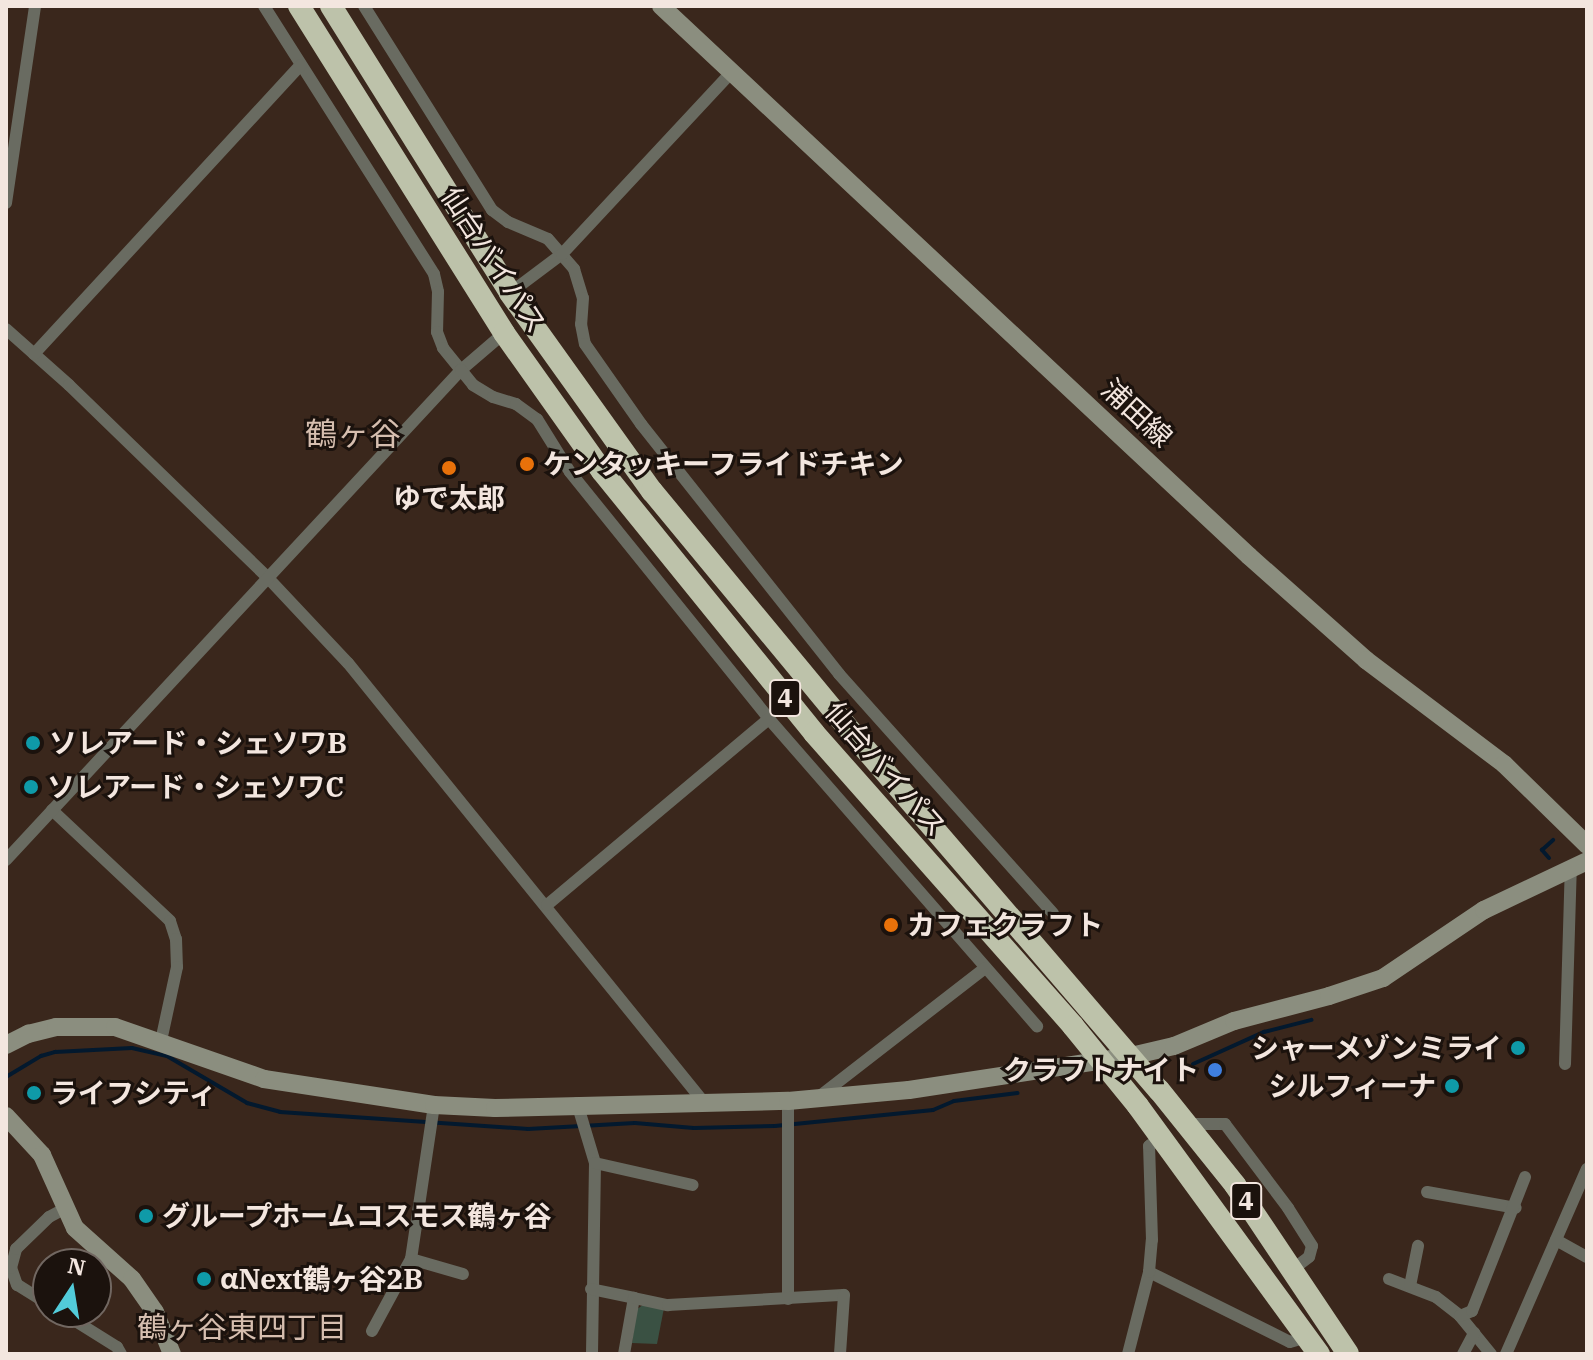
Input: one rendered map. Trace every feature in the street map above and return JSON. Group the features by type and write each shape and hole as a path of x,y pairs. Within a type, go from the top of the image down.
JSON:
{"highway":[{"name":"仙台バイパス","path":"299,6 504,333 602,471 690,583 848,773 1101,1061 1162,1136 1313,1345"},
{"name":"仙台バイパス","path":"331,6 510,293 652,491 861,744 1187,1124 1293,1269 1348,1354"}],"street":[{"path":"6,203 12,121 35,6"},
{"path":"264,6 434,274 438,292 437,332 443,348 473,385 493,397 516,404 537,419 570,472 769,719 1037,1026"},
{"path":"364,6 492,210 508,222 548,239 562,254 580,282 585,344 641,424 839,674 1053,913"},
{"name":"浦田線","path":"661,6 1271,575 1366,660 1504,764 1587,845"},
{"path":"34,354 301,65"},
{"path":"510,293 562,254 732,72"},
{"path":"6,329 269,579 348,663 702,1100"},
{"path":"6,860 461,370 504,333"},
{"path":"547,905 769,719"},
{"path":"828,789 848,773"},
{"path":"52,810 170,921 176,939 177,967 161,1041"},
{"path":"817,1098 909,1090 1101,1061 1174,1046 1234,1021 1383,978 1484,910 1579,863"},
{"path":"1565,1064 1579,863"},
{"path":"6,1045 28,1034 87,1024 115,1027 264,1079 432,1117 495,1108 702,1100 788,1117 985,968"},
{"path":"577,1103 595,1163 597,1203 591,1289 592,1354"},
{"path":"372,1331 411,1259 432,1117"},
{"path":"788,1117 788,1299"},
{"path":"7,1120 42,1155 75,1228 94,1249 132,1279 155,1312 172,1354"},
{"path":"1128,1354 1149,1272 1149,1146 1162,1136"},
{"path":"595,1163 693,1185"},
{"path":"665,1178 668,1164"},
{"path":"1506,1354 1587,1169"},
{"path":"1460,1316 1472,1311 1516,1208 1525,1177"},
{"path":"1434,1196 1516,1208"},
{"path":"32,1294 17,1285 11,1268 16,1249 49,1217 64,1209"},
{"path":"1556,1240 1587,1257"},
{"path":"1410,1286 1418,1246"},
{"path":"411,1259 463,1274"},
{"path":"1149,1272 1290,1342 1313,1345"},
{"path":"1389,1279 1436,1297 1460,1316 1491,1354"},
{"path":"591,1289 668,1305 844,1295 840,1354"},
{"path":"624,1354 634,1298"},
{"path":"87,1328 117,1347 121,1354"},
{"path":"1463,1354 1474,1333"}],"green space":[{"path":"644,1304 664,1308 657,1344 632,1343 636,1310"}],"waterway":[{"path":"1549,858 1542,850 1553,840"},
{"path":"1193,1064 1264,1032 1311,1020"},
{"path":"6,1077 41,1056 55,1052 132,1048 167,1056 247,1103 280,1112 528,1129 635,1123 694,1128 775,1126 933,1110 954,1101 1018,1093"}],"place":[{"name":"ケンタッキーフライドチキン","path":"527,464"},
{"name":"ゆで太郎","path":"449,468"},
{"name":"ソレアード・シェソワB","path":"33,743"},
{"name":"ソレアード・シェソワC","path":"31,787"},
{"name":"カフェクラフト","path":"891,925"},
{"name":"シャーメゾンミライ","path":"1518,1048"},
{"name":"クラフトナイト","path":"1215,1070"},
{"name":"シルフィーナ","path":"1452,1086"},
{"name":"ライフシティ","path":"34,1093"},
{"name":"グループホームコスモス鶴ヶ谷","path":"146,1216"},
{"name":"αNext鶴ヶ谷2B","path":"204,1279"}],"district":[{"name":"鶴ヶ谷","path":"353,433"},
{"name":"鶴ヶ谷東四丁目","path":"242,1327"}]}
